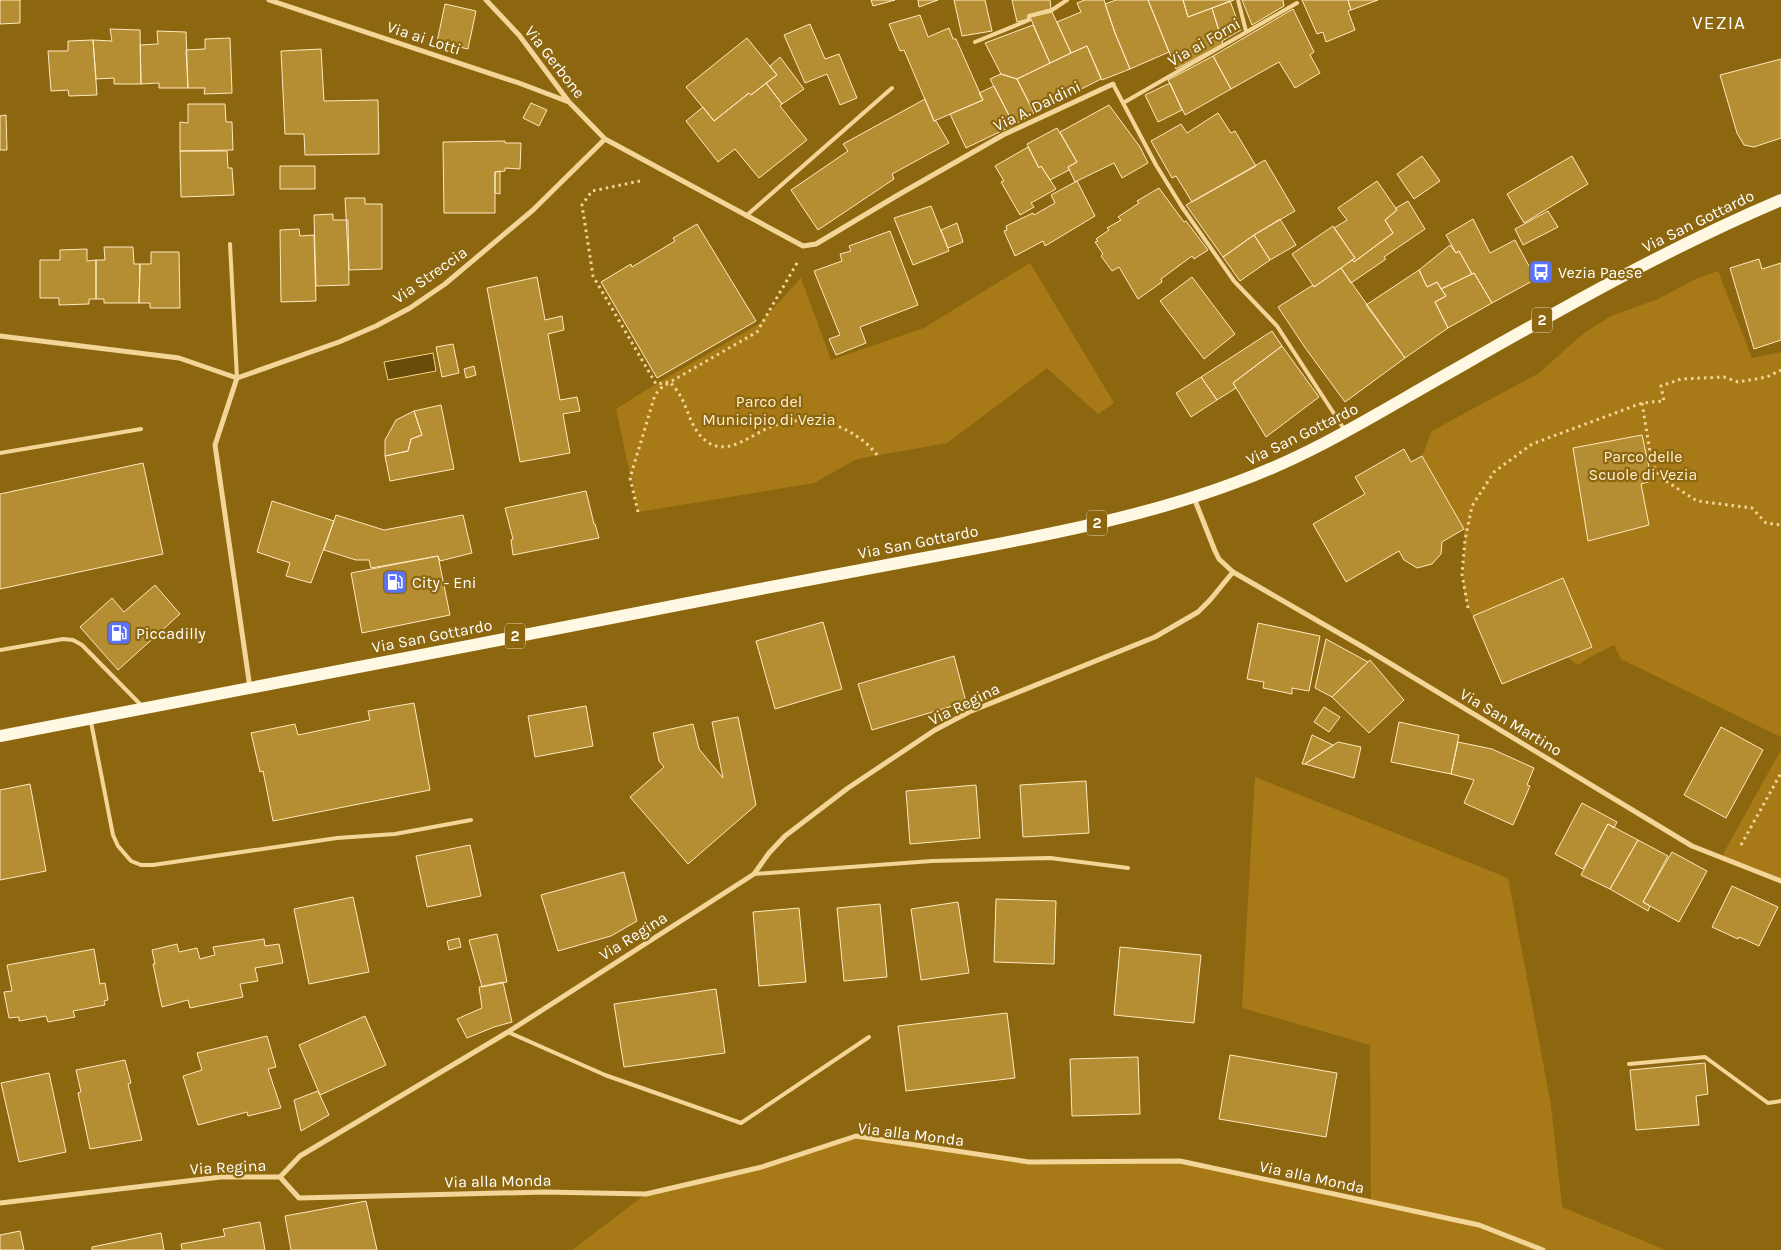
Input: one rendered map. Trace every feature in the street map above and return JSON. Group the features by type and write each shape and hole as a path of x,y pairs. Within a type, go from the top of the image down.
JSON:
{"main road":[{"name":"Via San Gottardo","path":"0,736 145,710 250,688 1040,536 1193,498 1286,463 1346,432 1607,284 1676,248 1781,200"}],"street":[{"name":"Via ai Lotti","path":"269,0 519,82 569,102"},
{"name":"Via Gerbone","path":"486,0 519,35 569,102 605,139"},
{"name":"Via A. Daldini","path":"803,246 816,244 1003,135 1112,84"},
{"path":"605,139 803,246"},
{"name":"Via Streccia","path":"237,378 339,342 376,326 417,303 445,284 534,210 605,139"},
{"path":"0,336 180,358 237,378 214,445 250,688"},
{"name":"Via San Martino","path":"1193,498 1219,559 1233,572 1362,647 1692,846 1781,881"},
{"name":"Via Regina","path":"0,1203 221,1177 280,1177 300,1156 508,1032 754,874 784,836 848,788 935,730 969,712 1156,637 1198,612 1233,572"},
{"name":"Via alla Monda","path":"280,1177 300,1198 544,1192 646,1194 762,1167 856,1136 1029,1162 1180,1161 1479,1225 1543,1250"}],"lane":[{"path":"975,42 1030,20 1029,16 1052,10 1067,0"},
{"path":"1238,0 1246,31"},
{"name":"Via ai Forni","path":"1123,102 1297,3"},
{"name":"Via A. Daldini","path":"1112,84 1156,165 1182,207 1234,281 1277,326 1346,432"},
{"path":"746,216 892,88"},
{"path":"230,244 237,378"},
{"path":"0,453 141,429"},
{"path":"0,650 63,639 73,640 82,644 145,710"},
{"path":"91,719 113,835 130,861 141,865 154,865 337,838 395,834 471,820"},
{"path":"754,874 932,861 1050,858 1128,868"},
{"path":"508,1032 605,1075 741,1123 869,1037"},
{"path":"1629,1064 1705,1057 1768,1103 1781,1101"}],"path":[{"path":"642,180 592,191 582,205 593,276 656,384 670,382"},
{"path":"638,512 630,478 650,406 655,395 670,382 757,332 799,260 803,246"},
{"path":"1468,608 1462,574 1465,540 1472,506 1494,472 1532,444 1642,403 1664,401 1661,386 1681,379 1724,377 1738,382 1767,377 1781,370"},
{"path":"670,382 682,399 693,426 709,443 718,447 734,444 781,423 793,420 807,420 835,424 850,431 865,441 878,456"},
{"path":"1642,403 1652,464 1661,478 1697,501 1752,508 1766,522 1781,525"},
{"path":"1732,861 1781,773"}],"green space":[{"name":"Parco del Municipio di Vezia","path":"1030,263 1114,403 1098,414 1047,368 947,443 857,459 814,483 638,512 616,409 759,324 801,278 831,360 924,328"},
{"name":"Parco delle Scuole di Vezia","path":"1718,271 1752,358 1781,352 1781,737 1621,659 1614,645 1578,665 1567,657 1592,646 1563,578 1473,616 1468,606 1463,585 1464,529 1422,456 1432,431 1539,373 1584,333 1611,316 1658,299 1698,278"},
{"path":"1781,750 1781,881 1721,858"},
{"path":"1255,777 1508,878 1551,1105 1562,1207 1665,1250 572,1250 646,1194 762,1167 856,1136 1029,1162 1180,1161 1371,1202 1370,1045 1242,1008"}],"shaded area":[{"path":"433,353 436,371 388,380 384,362"}],"building":[{"path":"0,0 20,0 20,23 0,24"},
{"path":"871,0 895,0 873,6"},
{"path":"918,0 938,0 919,7"},
{"path":"954,0 985,0 992,31 962,36"},
{"path":"1012,0 1050,0 1051,9 1028,16 1028,19 1017,22"},
{"path":"1085,0 1104,0 1130,69 1102,80 1087,46 1071,53 1057,22 1081,12 1077,3"},
{"path":"1116,0 1148,0 1169,52 1130,69 1105,4"},
{"path":"1148,0 1183,0 1188,17 1212,8 1223,44 1176,69"},
{"path":"1183,0 1234,0 1188,17"},
{"path":"1242,0 1283,0 1284,6 1252,25"},
{"path":"1302,0 1348,0 1351,10 1348,11 1355,30 1326,42 1323,32 1317,34"},
{"path":"1348,0 1378,0 1351,10"},
{"path":"1230,1 1241,30 1222,41 1212,8"},
{"path":"445,4 476,11 468,49 437,42"},
{"path":"1293,9 1314,52 1310,55 1320,73 1295,88 1279,62 1231,89 1213,56"},
{"path":"1052,12 1071,53 1050,63 1030,17"},
{"path":"920,15 928,37 949,28 953,39 956,39 983,100 934,121 904,50 900,51 889,24"},
{"path":"810,24 825,59 839,54 857,98 840,105 827,74 805,83 784,35"},
{"path":"1033,25 1050,63 1017,79 1001,74 985,43"},
{"path":"110,29 140,30 141,84 114,84 114,78 96,79 93,40 112,41"},
{"path":"157,31 186,32 188,88 159,88 159,83 141,84 140,45 158,44"},
{"path":"230,38 232,93 204,94 205,88 188,88 186,50 205,49 205,39"},
{"path":"747,38 777,75 751,95 749,93 714,121 686,87"},
{"path":"93,40 97,95 69,96 68,90 51,91 48,51 68,51 68,41"},
{"path":"1087,46 1101,79 1034,113 1017,79"},
{"path":"321,49 324,101 378,100 379,154 305,155 304,134 285,134 281,51"},
{"path":"1213,56 1231,89 1185,115 1168,80"},
{"path":"780,57 804,89 782,104 766,83 777,75 770,66"},
{"path":"1781,59 1781,138 1754,147 1744,145 1737,133 1720,75"},
{"path":"1001,74 1017,79 1034,113 1014,125 990,79"},
{"path":"766,83 782,104 780,106 807,140 759,178 735,149 718,162 686,121 703,107 714,121 749,93 751,95"},
{"path":"1170,83 1182,110 1158,122 1145,95"},
{"path":"994,86 1014,125 966,148 950,114 983,100 979,93"},
{"path":"925,99 934,121 936,121 949,143 892,174 894,179 818,230 791,190 848,151 843,144"},
{"path":"531,103 547,110 539,126 523,118"},
{"path":"188,104 225,104 226,122 232,122 233,150 180,151 180,122 188,123"},
{"path":"1109,105 1140,147 1148,163 1122,178 1114,163 1075,182 1068,167 1077,162 1060,132"},
{"path":"1218,113 1231,133 1235,131 1256,166 1192,202 1176,176 1172,178 1151,141 1181,124 1187,133"},
{"path":"6,115 7,150 0,150 0,116"},
{"path":"1057,128 1077,162 1068,167 1069,170 1050,180 1041,166 1039,168 1027,144"},
{"path":"505,141 505,143 521,143 520,169 505,168 505,171 495,172 495,213 444,213 443,142"},
{"path":"1028,147 1039,168 1041,166 1056,189 1031,203 1034,207 1020,215 1001,182 1004,181 995,166"},
{"path":"180,151 227,151 228,168 232,168 234,195 181,197"},
{"path":"1422,156 1440,181 1414,199 1397,174"},
{"path":"1572,156 1588,184 1524,223 1507,194"},
{"path":"1265,160 1295,211 1254,235 1223,257 1186,205"},
{"path":"280,166 315,166 315,189 280,189"},
{"path":"500,171 500,194 495,193 495,172"},
{"path":"1077,181 1095,216 1045,246 1043,241 1015,256 1004,231 1007,230 1006,226 1033,213 1034,215 1055,203 1051,195"},
{"path":"1377,181 1397,210 1385,220 1393,233 1354,262 1352,260 1355,258 1334,228 1347,220 1338,208"},
{"path":"1159,188 1208,250 1194,259 1192,256 1161,279 1162,282 1138,299 1119,267 1112,271 1101,256 1103,254 1095,242 1098,241 1096,239 1109,230 1107,228 1121,220 1118,217 1139,203 1137,201"},
{"path":"345,198 365,198 365,204 382,204 382,269 349,270"},
{"path":"1408,201 1425,229 1384,257 1386,259 1351,283 1341,268 1352,260 1354,262 1393,233 1385,220 1397,210 1396,208"},
{"path":"931,206 949,251 913,265 894,218"},
{"path":"1548,211 1558,227 1523,245 1515,229"},
{"path":"333,214 333,220 348,220 349,285 316,286 314,215"},
{"path":"1280,219 1296,245 1270,260 1254,235"},
{"path":"1473,219 1490,253 1515,240 1536,279 1492,303 1474,273 1472,274 1459,251 1456,253 1446,235"},
{"path":"957,223 963,242 948,248 941,230"},
{"path":"697,224 756,321 657,378 601,282 631,264 632,267 675,241 673,238"},
{"path":"1333,226 1355,258 1314,287 1292,254"},
{"path":"299,229 300,236 314,235 316,301 281,302 280,230"},
{"path":"890,231 918,305 860,327 866,343 836,355 829,339 840,335 814,271 842,261 840,254 851,251 849,246"},
{"path":"1254,235 1270,260 1240,281 1223,257"},
{"path":"1450,245 1456,253 1459,251 1472,274 1441,289 1437,282 1427,287 1419,270"},
{"path":"104,247 133,247 134,264 140,264 139,303 104,303 104,299 96,299 96,260 105,260"},
{"path":"87,249 87,261 96,260 96,299 89,299 89,304 59,305 59,298 40,298 40,260 60,260 60,250"},
{"path":"151,252 179,252 180,308 150,308 150,303 139,303 140,264 151,264"},
{"path":"1759,259 1762,269 1781,263 1781,340 1754,349 1730,268"},
{"path":"1341,268 1405,358 1345,402 1278,307 1313,285 1314,287"},
{"path":"1419,270 1427,287 1437,282 1446,296 1435,302 1448,328 1405,358 1366,305"},
{"path":"1474,273 1492,303 1448,328 1435,302 1446,296 1441,289"},
{"path":"537,277 545,320 562,316 564,330 548,334 560,400 577,397 580,411 563,414 570,453 520,462 487,288"},
{"path":"1192,277 1235,334 1204,359 1160,301"},
{"path":"1272,331 1282,346 1233,383 1236,388 1217,400 1201,377"},
{"path":"453,344 459,373 442,377 436,347"},
{"path":"1282,346 1319,397 1266,437 1233,383"},
{"path":"474,366 476,375 466,378 464,369"},
{"path":"1201,377 1217,400 1191,417 1176,393"},
{"path":"441,405 454,469 390,481 385,456 408,451 411,439 422,435 414,411"},
{"path":"414,411 422,435 411,439 408,451 385,456 385,440 396,420"},
{"path":"1642,435 1652,481 1641,484 1649,525 1588,541 1573,448"},
{"path":"1404,449 1411,462 1422,456 1464,529 1442,542 1441,554 1432,564 1417,568 1404,560 1399,551 1346,582 1313,524 1365,494 1355,477"},
{"path":"143,463 163,554 0,589 0,494"},
{"path":"586,491 599,538 513,555 511,540 513,539 505,508"},
{"path":"272,501 334,521 311,583 286,576 290,563 257,552"},
{"path":"336,515 384,530 463,515 472,553 440,561 438,556 371,568 369,560 356,560 324,550"},
{"path":"438,556 450,615 362,633 351,573"},
{"path":"1563,578 1592,647 1502,684 1473,616"},
{"path":"155,585 180,614 118,670 80,627 112,598 124,612"},
{"path":"823,622 842,689 775,709 756,641"},
{"path":"1258,623 1320,636 1309,691 1292,688 1292,694 1263,688 1264,682 1247,679"},
{"path":"1326,639 1368,662 1332,697 1315,688"},
{"path":"954,656 966,702 872,730 858,684"},
{"path":"1370,660 1404,700 1369,733 1332,697"},
{"path":"414,703 430,790 273,821 263,771 260,772 251,733 295,724 298,735 370,720 368,711"},
{"path":"586,706 593,746 535,757 528,716"},
{"path":"1324,707 1340,717 1329,732 1314,722"},
{"path":"738,717 756,805 688,864 630,797 664,767 659,761 653,733 693,724 699,749 723,778 712,722"},
{"path":"1399,722 1459,735 1451,774 1391,762"},
{"path":"1721,727 1763,750 1726,818 1684,795"},
{"path":"1312,735 1333,745 1305,764 1302,764"},
{"path":"1338,742 1361,747 1354,778 1305,764"},
{"path":"1458,742 1492,749 1534,768 1527,785 1530,786 1513,825 1464,803 1474,780 1451,774"},
{"path":"1086,781 1089,833 1023,837 1020,785"},
{"path":"30,784 46,871 0,880 0,790"},
{"path":"976,785 980,838 910,844 906,791"},
{"path":"1582,803 1617,822 1614,828 1608,824 1583,869 1555,854"},
{"path":"1608,824 1638,840 1610,889 1581,875"},
{"path":"1638,840 1668,856 1643,902 1650,906 1648,911 1610,889"},
{"path":"470,845 481,896 427,907 416,856"},
{"path":"1672,852 1707,871 1679,922 1643,902"},
{"path":"624,872 637,921 611,936 558,951 541,895"},
{"path":"1732,886 1778,907 1759,946 1712,927"},
{"path":"353,897 369,972 309,984 294,909"},
{"path":"996,899 1056,901 1054,964 994,962"},
{"path":"958,902 969,973 921,980 911,909"},
{"path":"880,904 887,977 844,981 837,908"},
{"path":"799,908 806,982 759,986 753,912"},
{"path":"497,934 507,982 482,987 469,940"},
{"path":"459,938 461,947 449,950 447,941"},
{"path":"264,939 265,946 279,944 283,963 255,968 258,981 240,984 243,997 190,1008 188,1000 162,1007 152,950 177,944 179,952 197,948 200,959 215,955 213,947"},
{"path":"1120,947 1201,955 1194,1023 1114,1015"},
{"path":"94,949 100,984 105,983 108,1000 104,1001 105,1005 73,1011 75,1017 48,1022 46,1016 19,1021 19,1017 9,1018 4,992 12,991 7,965"},
{"path":"503,982 512,1022 467,1038 457,1019 482,1008 479,987"},
{"path":"716,989 725,1053 624,1067 614,1004"},
{"path":"1007,1013 1015,1078 906,1091 898,1026"},
{"path":"365,1016 386,1065 320,1095 299,1045"},
{"path":"267,1036 276,1067 268,1069 281,1108 248,1116 247,1112 198,1125 183,1076 202,1070 197,1053"},
{"path":"1230,1055 1337,1073 1326,1137 1219,1119"},
{"path":"1138,1057 1140,1114 1072,1116 1070,1059"},
{"path":"125,1060 131,1083 128,1084 142,1140 90,1149 78,1093 81,1092 76,1070"},
{"path":"1705,1063 1708,1094 1696,1096 1699,1125 1636,1130 1630,1070"},
{"path":"49,1073 66,1152 19,1162 1,1083"},
{"path":"318,1091 329,1115 301,1131 294,1100"},
{"path":"366,1201 377,1250 291,1250 285,1216"},
{"path":"260,1222 265,1250 182,1250 181,1244 225,1236 223,1229"},
{"path":"20,1231 24,1250 0,1250 0,1235"},
{"path":"161,1233 164,1250 92,1250 92,1247"}],"place":[{"name":"Vezia Paese","path":"1541,272"},
{"name":"City - Eni","path":"395,582"},
{"name":"Piccadilly","path":"119,633"}],"district":[{"name":"VEZIA","path":"1719,23"}]}
